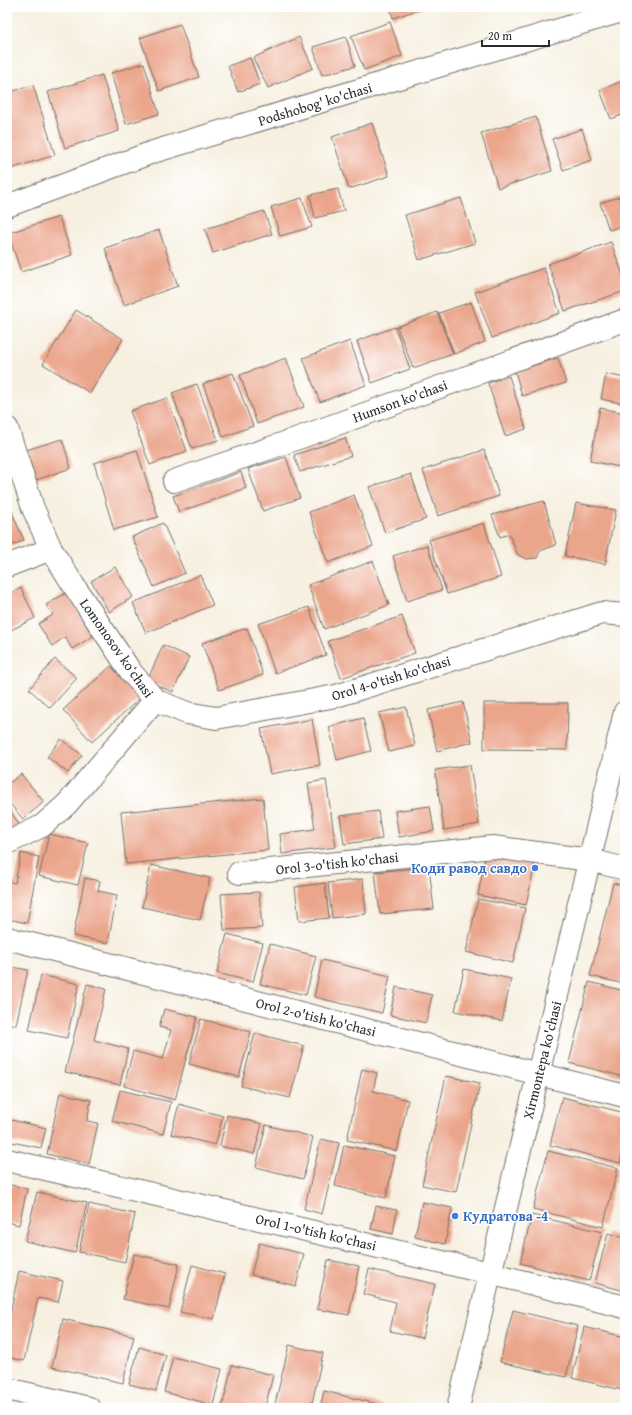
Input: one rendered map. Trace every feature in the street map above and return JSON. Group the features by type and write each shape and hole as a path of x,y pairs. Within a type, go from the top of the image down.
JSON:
{"street":[{"name":"Podshobog' ko'chasi","path":"7,206 153,152 625,10"},
{"name":"Humson ko'chasi","path":"174,481 287,442 625,320"},
{"name":"Lomonosov koʻchasi","path":"7,428 33,508 52,548 74,586 131,672 155,700 67,804 42,826 7,843"},
{"path":"7,566 52,548"},
{"name":"Orol 4-o'tish ko'chasi","path":"155,700 187,713 216,718 336,696 602,613 625,615"},
{"name":"Xirmontepa ko'chasi","path":"458,1408 489,1273 539,1074 625,712"},
{"name":"Orol 3-o'tish ko'chasi","path":"239,873 493,847 590,860 625,869"},
{"name":"Orol 2-o'tish ko'chasi","path":"7,938 625,1096"},
{"name":"Orol 1-o'tish ko'chasi","path":"7,1160 489,1273 625,1307"},
{"path":"7,1389 89,1408"}],"building":[{"path":"390,7 427,7 393,18"},
{"path":"390,22 402,56 364,70 351,36"},
{"path":"180,24 199,77 159,91 140,38"},
{"path":"299,37 313,68 268,88 253,58"},
{"path":"346,37 355,66 322,75 313,47"},
{"path":"250,58 260,84 238,92 228,66"},
{"path":"144,63 159,114 126,124 111,73"},
{"path":"102,75 119,131 65,148 48,92"},
{"path":"625,80 625,114 611,119 600,90"},
{"path":"33,85 55,155 7,170 7,93"},
{"path":"536,117 552,171 498,188 481,133"},
{"path":"372,123 389,176 349,189 332,137"},
{"path":"582,129 592,160 563,170 552,139"},
{"path":"338,189 344,211 315,218 310,195"},
{"path":"625,195 625,225 609,230 600,203"},
{"path":"302,198 312,227 280,236 271,207"},
{"path":"461,198 475,243 419,260 405,215"},
{"path":"264,211 272,234 213,253 205,229"},
{"path":"59,217 72,255 21,272 8,233"},
{"path":"159,230 178,286 124,305 105,248"},
{"path":"611,242 625,281 625,291 565,311 548,264"},
{"path":"544,268 560,313 492,338 475,292"},
{"path":"471,302 485,342 454,354 439,313"},
{"path":"76,310 123,339 90,393 43,364"},
{"path":"437,312 453,354 413,368 397,327"},
{"path":"395,327 410,369 372,383 357,341"},
{"path":"350,341 366,385 320,402 303,358"},
{"path":"286,358 304,407 257,424 240,375"},
{"path":"558,358 566,383 522,396 515,371"},
{"path":"233,373 253,426 223,437 203,384"},
{"path":"606,374 625,378 625,404 601,399"},
{"path":"509,376 526,429 505,436 488,383"},
{"path":"197,384 218,440 192,449 172,393"},
{"path":"167,398 187,451 150,465 130,411"},
{"path":"600,408 625,413 625,468 590,461"},
{"path":"345,438 351,456 300,472 294,455"},
{"path":"62,439 71,468 36,480 26,450"},
{"path":"137,450 158,517 114,530 94,463"},
{"path":"484,450 499,496 438,516 423,470"},
{"path":"286,457 300,498 263,511 248,469"},
{"path":"241,472 246,488 179,512 173,496"},
{"path":"411,474 426,519 385,533 369,487"},
{"path":"354,495 373,546 328,563 309,512"},
{"path":"544,501 556,545 540,551 537,558 526,559 518,555 509,534 500,537 492,515"},
{"path":"7,502 24,540 7,548"},
{"path":"576,503 616,510 605,564 565,556"},
{"path":"163,523 185,573 154,587 132,537"},
{"path":"484,523 501,577 447,594 429,540"},
{"path":"427,545 442,590 407,601 393,556"},
{"path":"373,561 389,605 324,629 308,585"},
{"path":"115,567 133,597 109,612 91,581"},
{"path":"200,575 213,605 146,633 133,603"},
{"path":"21,588 35,618 7,632 7,595"},
{"path":"66,593 93,636 72,649 65,637 52,646 38,624 53,615 46,605"},
{"path":"309,607 326,655 275,673 258,624"},
{"path":"402,616 415,653 341,678 328,641"},
{"path":"247,628 263,675 219,690 202,643"},
{"path":"163,645 189,657 173,692 147,681"},
{"path":"55,659 77,678 50,708 29,689"},
{"path":"111,666 140,698 92,742 63,710"},
{"path":"463,702 472,742 437,751 428,710"},
{"path":"484,703 568,703 567,750 484,749"},
{"path":"406,707 415,746 389,752 379,713"},
{"path":"363,718 371,751 337,760 329,727"},
{"path":"312,719 320,765 270,774 261,729"},
{"path":"61,739 82,755 68,773 47,757"},
{"path":"470,765 479,824 444,830 435,770"},
{"path":"21,774 44,802 23,819 7,800 7,785"},
{"path":"326,780 336,847 282,854 280,834 315,829 308,783"},
{"path":"263,798 268,850 126,864 121,812"},
{"path":"7,806 20,826 7,834"},
{"path":"430,806 434,831 399,837 395,811"},
{"path":"378,811 382,839 344,844 340,816"},
{"path":"49,834 88,843 78,885 39,876"},
{"path":"21,853 39,857 27,923 7,919 7,881 15,883"},
{"path":"485,858 535,863 526,905 478,895"},
{"path":"151,865 210,878 200,920 142,907"},
{"path":"429,867 434,909 380,914 375,872"},
{"path":"85,878 100,881 98,891 117,895 108,943 73,936"},
{"path":"363,879 366,914 332,918 328,883"},
{"path":"325,883 329,918 299,921 295,887"},
{"path":"613,883 625,886 625,984 590,976"},
{"path":"259,892 262,928 224,930 221,894"},
{"path":"478,899 525,908 513,963 466,952"},
{"path":"227,934 263,943 253,982 217,973"},
{"path":"270,944 316,956 306,995 260,984"},
{"path":"322,960 390,976 382,1013 314,997"},
{"path":"7,966 28,970 16,1025 7,1023"},
{"path":"464,969 511,979 502,1021 455,1011"},
{"path":"41,975 79,984 67,1038 29,1030"},
{"path":"589,982 625,991 625,1077 569,1063"},
{"path":"87,984 106,989 94,1040 128,1049 120,1085 65,1072"},
{"path":"396,987 432,995 426,1023 390,1015"},
{"path":"164,1009 197,1017 175,1100 124,1086 133,1051 163,1059 171,1030 159,1027"},
{"path":"201,1019 251,1032 239,1077 189,1064"},
{"path":"255,1033 304,1046 290,1098 241,1086"},
{"path":"362,1069 377,1073 373,1091 408,1100 397,1151 347,1140"},
{"path":"446,1076 480,1083 456,1192 422,1185"},
{"path":"120,1090 171,1102 163,1134 112,1121"},
{"path":"60,1093 91,1100 87,1121 98,1123 89,1164 47,1154"},
{"path":"562,1097 625,1113 625,1142 620,1163 550,1145"},
{"path":"179,1104 223,1116 215,1145 171,1134"},
{"path":"227,1115 262,1124 254,1154 220,1146"},
{"path":"7,1119 46,1128 41,1148 7,1141"},
{"path":"266,1125 313,1137 303,1179 256,1167"},
{"path":"321,1139 339,1143 322,1214 304,1209"},
{"path":"344,1145 395,1156 386,1198 335,1186"},
{"path":"548,1151 618,1168 603,1227 533,1209"},
{"path":"7,1184 27,1189 19,1225 7,1222"},
{"path":"37,1192 87,1203 75,1253 25,1241"},
{"path":"422,1202 452,1208 445,1244 415,1237"},
{"path":"89,1204 135,1214 125,1262 79,1252"},
{"path":"376,1206 397,1210 393,1234 371,1229"},
{"path":"532,1215 602,1232 589,1281 520,1263"},
{"path":"608,1233 625,1238 625,1291 595,1283"},
{"path":"259,1243 304,1254 296,1286 251,1275"},
{"path":"134,1254 179,1264 169,1309 123,1299"},
{"path":"328,1260 359,1266 349,1315 317,1309"},
{"path":"192,1265 225,1274 214,1319 180,1312"},
{"path":"369,1269 435,1284 422,1338 390,1331 396,1302 363,1294"},
{"path":"19,1271 63,1281 58,1302 38,1298 24,1361 7,1357 7,1328"},
{"path":"513,1310 578,1326 566,1377 500,1362"},
{"path":"63,1319 134,1336 123,1383 52,1367"},
{"path":"584,1327 625,1337 625,1380 622,1390 572,1378"},
{"path":"289,1345 323,1353 311,1408 274,1408"},
{"path":"139,1347 166,1355 156,1391 129,1384"},
{"path":"173,1357 222,1369 213,1405 164,1392"},
{"path":"232,1365 273,1375 265,1408 222,1408"},
{"path":"324,1391 390,1407 390,1408 320,1408"}],"place":[{"name":"Коди равод савдо","path":"535,868"},
{"name":"Кудратова -4","path":"455,1216"}]}
